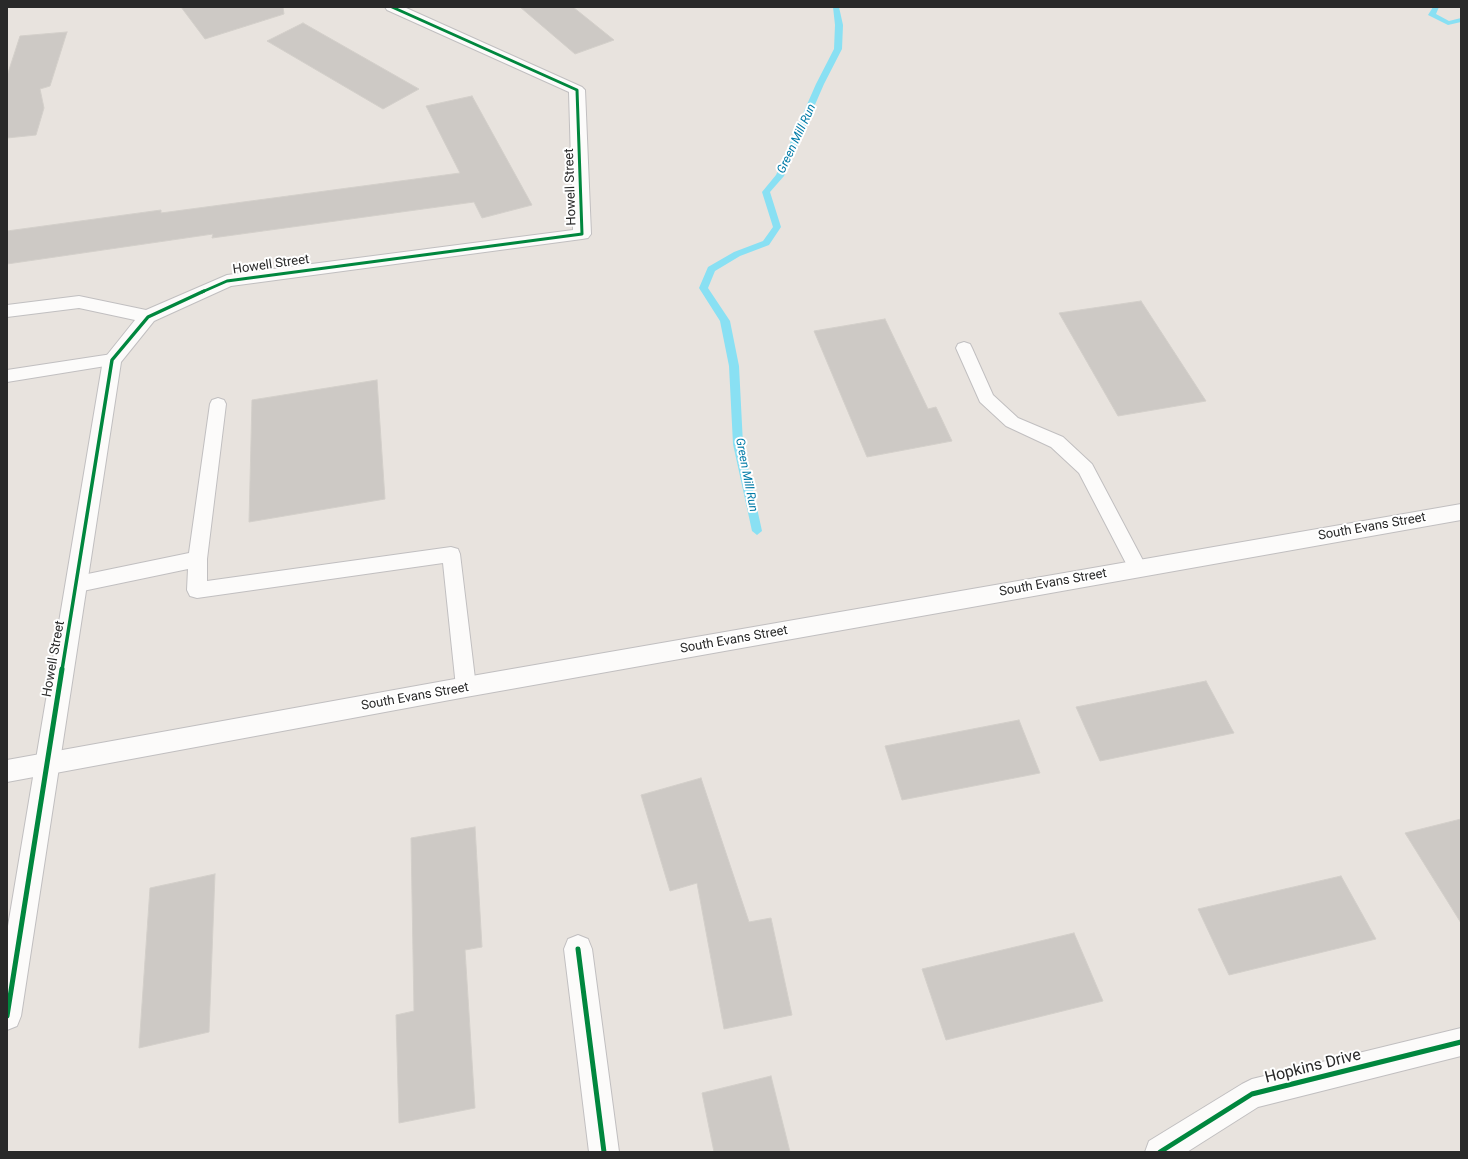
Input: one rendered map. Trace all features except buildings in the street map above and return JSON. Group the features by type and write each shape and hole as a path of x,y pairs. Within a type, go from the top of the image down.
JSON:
{"street":[{"name":"Howell Street","path":"7,1016 10,972 78,584 112,360 148,316 227,281 582,234 577,90 392,7"},
{"path":"7,311 79,302 148,316"},
{"name":"South Evans Street","path":"7,772 466,688 1461,512"},
{"path":"578,949 604,1152"},
{"name":"Hopkins Drive","path":"1160,1152 1252,1094 1461,1042"}],"lane":[{"path":"964,348 986,398 1012,422 1057,442 1086,469 1138,568"},
{"path":"7,376 112,360"},
{"path":"218,404 198,559 197,590 451,554 466,688"},
{"path":"78,584 198,559"}],"waterway":[{"name":"Green Mill Run","path":"757,531 738,444 734,366 725,321 703,288 711,269 737,254 766,243 777,227 770,209 766,192 780,176 820,84 838,49 839,25 836,7"},
{"name":"Green Mill Run","path":"1436,7 1432,15 1448,23 1461,20"}],"cycle path":[{"path":"7,1016 112,360 148,317 227,281 582,234 577,90 392,7"},
{"path":"578,949 604,1152"},
{"path":"1160,1152 1252,1094 1461,1042"}]}
